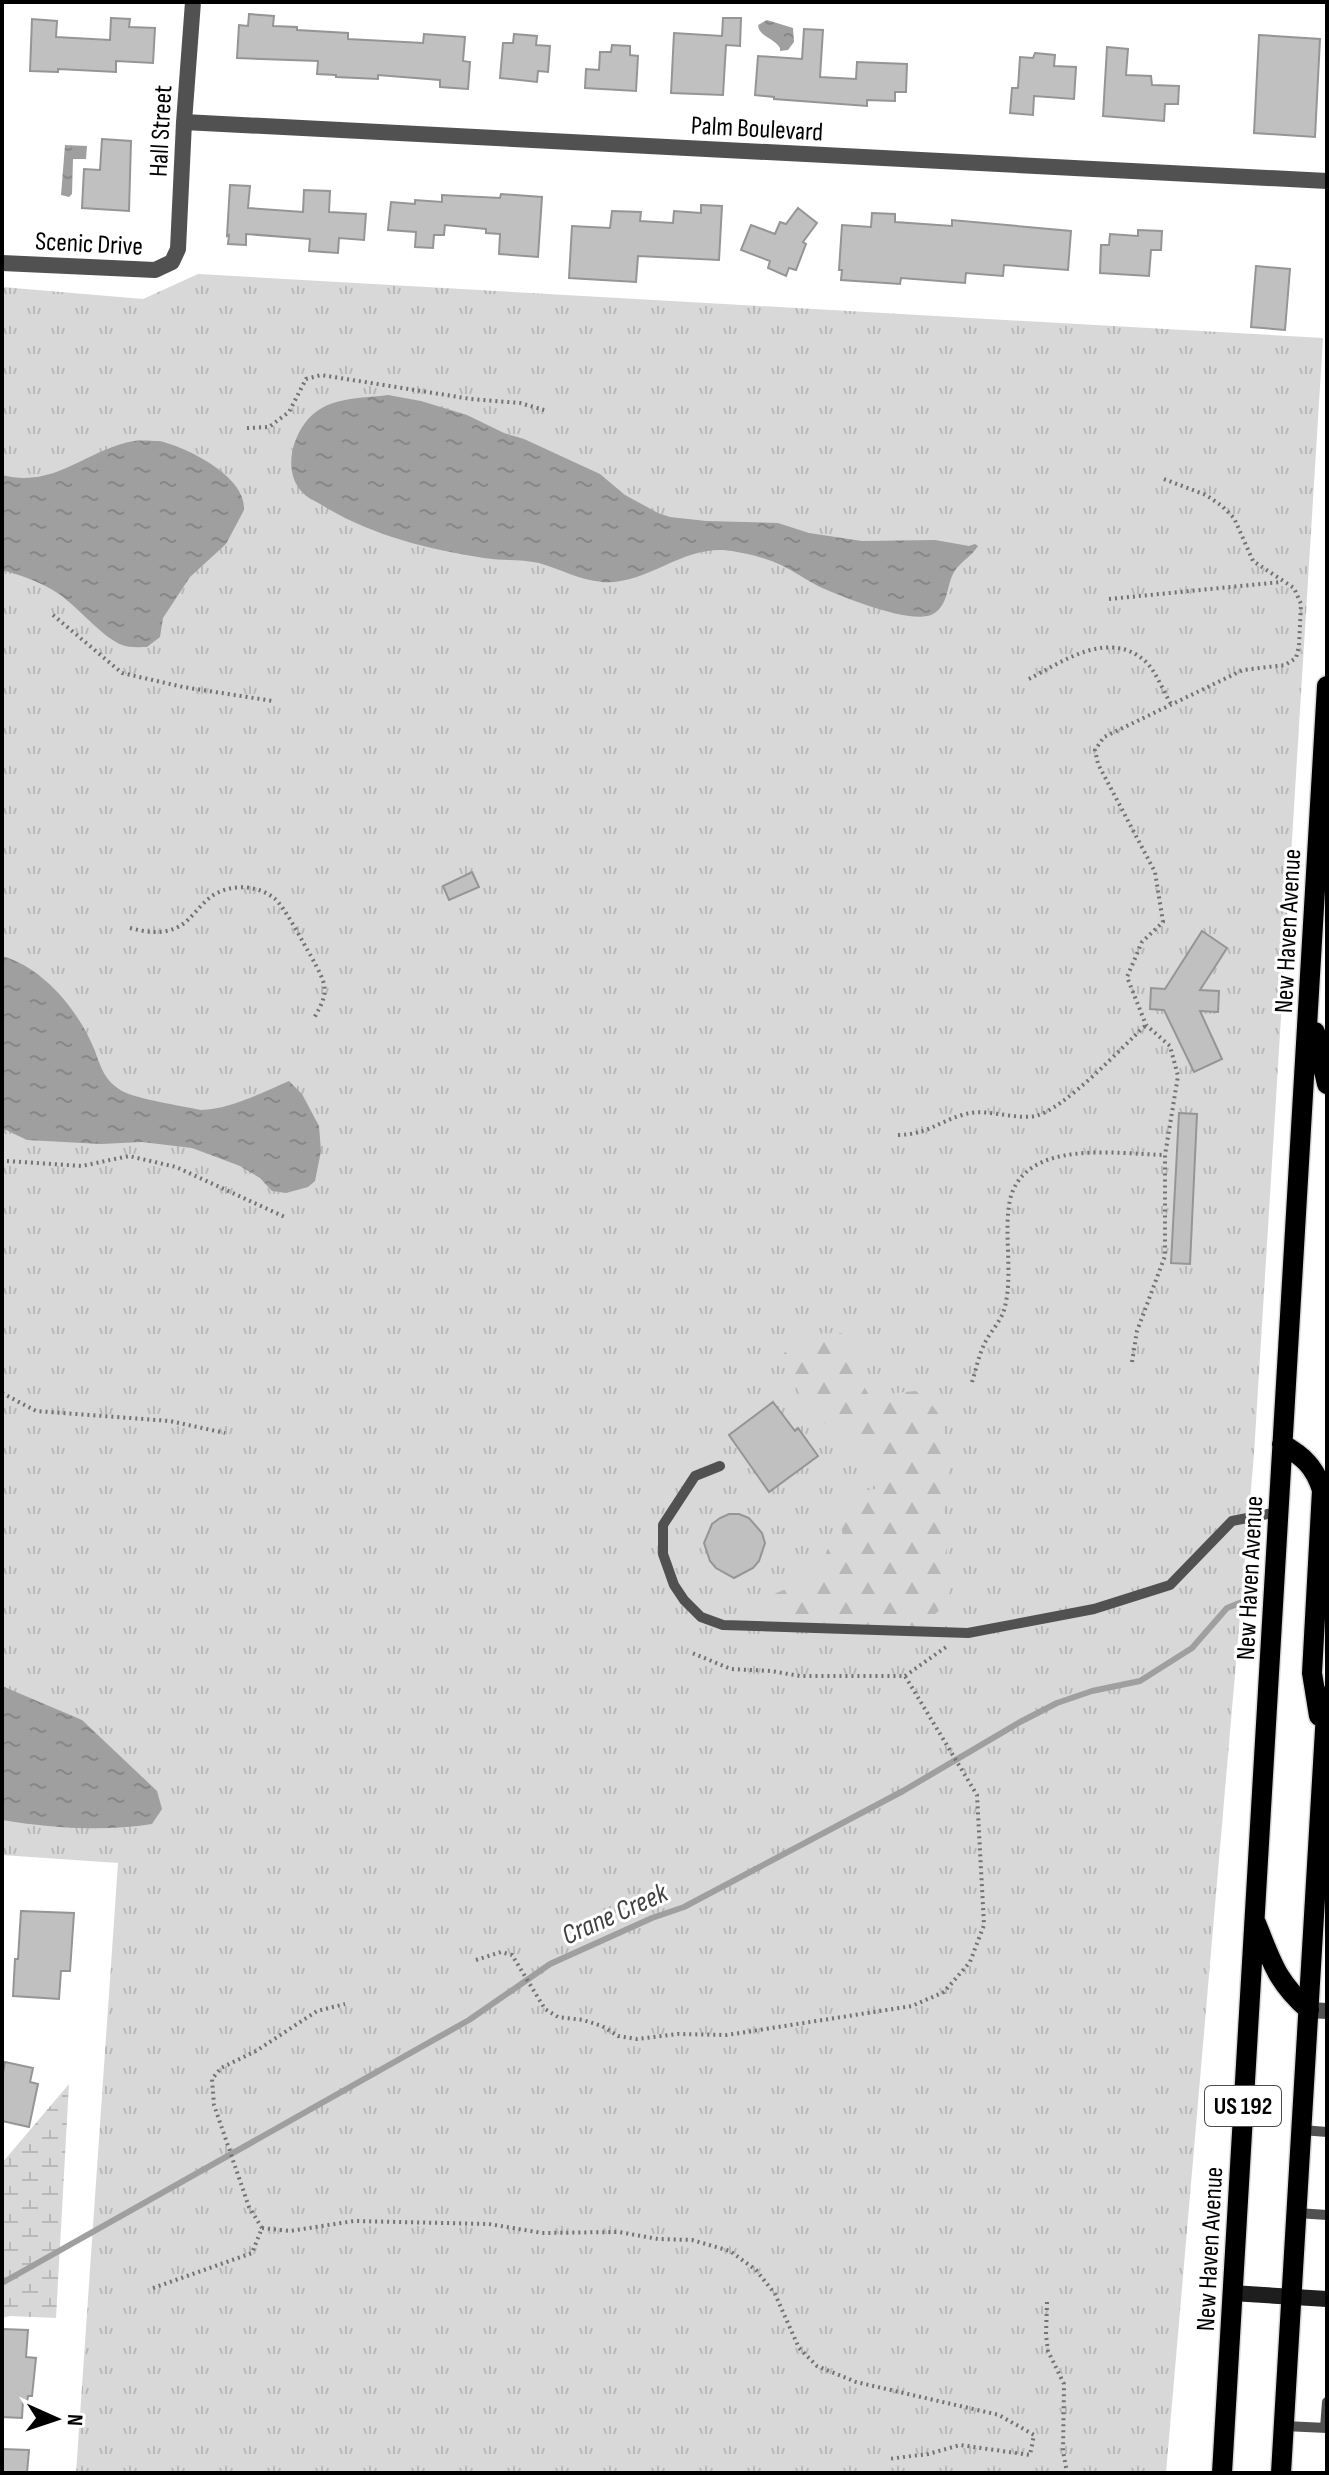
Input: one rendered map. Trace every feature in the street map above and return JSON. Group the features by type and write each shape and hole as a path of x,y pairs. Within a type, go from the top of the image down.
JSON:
{"main road":[{"name":"New Haven Avenue","path":"1222,2473 1282,1444 1323,829 1327,686"},
{"path":"1310,1005 1327,1084"},
{"path":"1282,1444 1304,1456 1318,1476 1322,1490 1312,1673 1324,1748"},
{"name":"US 192","path":"1281,2473 1302,2130 1318,2011 1327,1696"},
{"path":"1254,1919 1279,1978 1290,1993 1318,2011"}],"street":[{"name":"Hall Street","path":"172,262 178,249 193,2"},
{"name":"Palm Boulevard","path":"184,122 1327,181"},
{"name":"Scenic Drive","path":"2,263 155,270 172,262"},
{"path":"1232,2293 1327,2299"}],"lane":[{"path":"720,1466 695,1476 663,1525 663,1554 674,1585 701,1617 723,1625 968,1633 1094,1609 1170,1585 1232,1521 1278,1512"},
{"path":"1302,2130 1327,2132"},
{"path":"1297,2213 1327,2215"},
{"path":"1284,2426 1326,2428 1327,2402"}],"path":[{"path":"247,428 269,427 289,412 306,379 321,375 471,399 520,403 544,410"},
{"path":"1132,1362 1137,1331 1165,1256 1165,1155 1178,1076 1170,1046 1146,1025 1127,977 1142,942 1163,922 1155,872 1098,764 1095,750 1104,737 1243,670 1285,665 1296,658 1301,604 1294,588 1253,561 1234,518 1222,506 1206,495 1161,478"},
{"path":"1109,599 1283,582"},
{"path":"53,615 122,673 183,687 273,701"},
{"path":"1029,679 1078,652 1100,648 1123,649 1146,662 1171,704"},
{"path":"130,928 153,933 179,927 212,896 229,888 247,887 274,899 300,936 322,977 326,998 314,1018"},
{"path":"898,1135 918,1134 963,1114 986,1112 1019,1118 1040,1115 1064,1100 1146,1025"},
{"path":"972,1382 983,1345 1004,1312 1010,1199 1024,1174 1044,1160 1070,1154 1165,1155"},
{"path":"7,1161 82,1166 129,1156 176,1167 287,1218"},
{"path":"2,1393 36,1411 170,1421 225,1433"},
{"path":"692,1653 731,1669 800,1676 905,1676 968,1633"},
{"path":"476,1960 501,1952 512,1955 545,2009 558,2017 583,2020 602,2026 618,2036 637,2039 678,2034 727,2035 912,2006 944,1992 970,1962 984,1925 977,1795 905,1676"},
{"path":"262,2228 249,2207 238,2178 214,2105 212,2079 221,2068 256,2051 317,2011 345,2004"},
{"path":"262,2228 290,2231 354,2221 489,2224 542,2233 619,2232 658,2239 692,2240 730,2251 756,2270 775,2294 799,2348 817,2366 856,2382 999,2415 1034,2435 1030,2455 960,2445 928,2454 888,2459"},
{"path":"153,2288 252,2253 262,2228"},
{"path":"1047,2302 1048,2351 1064,2384 1063,2451 1067,2473"}],"green space":[{"path":"198,274 1323,338 1254,1454 1166,2473 76,2473 118,1863 2,1855 2,287 143,299"},
{"path":"840,1333 853,1337 864,1360 863,1384 872,1401 895,1393 916,1391 936,1410 942,1423 942,1450 950,1464 943,1522 948,1544 941,1565 948,1576 950,1593 941,1608 918,1629 782,1623 771,1617 766,1605 772,1595 808,1579 820,1568 828,1548 843,1537 841,1518 845,1504 856,1494 875,1489 878,1476 861,1446 838,1435 809,1410 780,1358 794,1343 806,1336"},
{"path":"69,2084 56,2318 2,2318 2,2163"}],"water":[{"path":"767,20 793,28 794,42 788,50 780,51 777,44 761,32 758,25"},
{"path":"65,145 87,146 86,159 73,159 72,194 69,197 61,195"},
{"path":"388,395 467,415 524,439 600,474 625,495 670,517 778,523 809,533 862,541 935,540 978,546 951,577 942,606 933,614 923,617 894,613 859,602 818,586 774,562 730,551 707,551 633,578 602,582 577,577 539,563 484,558 420,545 339,515 304,494 294,478 293,449 300,431 313,414 343,400"},
{"path":"159,441 199,457 226,475 236,486 244,510 226,544 190,577 163,618 160,637 147,647 128,647 107,636 52,590 2,570 2,475 38,477 55,473 117,445"},
{"path":"2,956 32,970 58,993 80,1021 104,1074 122,1091 201,1110 235,1104 289,1081 302,1094 319,1126 321,1151 315,1181 308,1187 286,1193 272,1191 260,1178 240,1166 192,1148 142,1142 101,1144 27,1140 2,1128"},
{"path":"2,1686 82,1720 157,1791 162,1809 152,1824 77,1828 2,1820"}],"building":[{"path":"249,14 274,16 273,26 348,33 348,39 423,43 424,34 465,37 463,61 470,62 468,89 440,87 440,80 317,74 318,61 237,58 239,25 248,26"},
{"path":"111,18 130,19 129,27 155,28 153,63 116,61 116,72 30,71 32,19 57,21 56,37 110,40"},
{"path":"723,18 741,18 740,46 726,45 723,95 671,93 674,33 722,36"},
{"path":"804,29 823,30 820,77 856,79 857,62 907,64 906,92 895,92 895,101 867,100 867,106 755,95 758,56 802,59"},
{"path":"514,34 537,36 536,45 550,46 548,72 538,71 537,82 500,78 503,43 513,43"},
{"path":"1259,35 1320,39 1315,137 1254,133"},
{"path":"612,45 630,46 630,55 638,56 636,91 585,88 586,69 599,70 600,52 611,52"},
{"path":"1107,47 1128,49 1126,75 1151,76 1152,85 1179,86 1178,104 1165,104 1164,121 1103,116"},
{"path":"1035,53 1055,55 1054,66 1076,67 1074,99 1034,96 1033,115 1010,113 1012,88 1018,88 1020,57 1033,58"},
{"path":"102,139 131,141 129,211 82,208 84,169 100,170"},
{"path":"230,185 250,186 248,208 303,212 304,190 330,191 329,212 366,214 364,240 339,238 338,253 309,251 310,239 246,234 246,245 228,244"},
{"path":"501,194 542,197 538,257 499,254 500,234 486,233 486,229 445,225 444,235 434,235 433,248 415,247 416,232 388,230 391,202 442,202 442,195 500,198"},
{"path":"701,205 722,206 719,260 638,256 636,282 569,278 572,226 610,228 612,211 641,212 640,221 673,223 674,211 701,213"},
{"path":"798,208 817,223 803,242 806,244 796,270 789,268 786,276 768,268 770,261 741,250 751,225 775,234 780,222 786,224"},
{"path":"872,213 895,214 895,222 952,226 952,220 1071,231 1068,270 1004,265 1003,276 966,273 965,283 901,278 900,284 841,280 842,225 871,227"},
{"path":"1138,230 1162,231 1161,250 1151,250 1149,276 1100,273 1101,245 1109,245 1110,234 1138,236"},
{"path":"1256,266 1290,269 1285,330 1251,327"},
{"path":"472,872 479,887 449,900 443,886"},
{"path":"1202,931 1227,948 1200,990 1219,991 1218,1012 1200,1011 1222,1059 1194,1072 1164,1010 1150,1009 1151,988 1165,989"},
{"path":"1179,1113 1197,1114 1190,1264 1171,1263"},
{"path":"773,1402 795,1431 798,1428 818,1456 769,1492 729,1435"},
{"path":"729,1514 749,1518 762,1533 765,1543 753,1568 734,1578 710,1561 704,1543 712,1524"},
{"path":"21,1911 74,1913 70,1971 61,1971 59,1999 13,1996"},
{"path":"5,2062 33,2068 30,2082 38,2084 29,2127 2,2121"},
{"path":"2,2329 28,2330 26,2357 36,2358 32,2396 28,2396 27,2402 23,2401 22,2418 2,2417"},
{"path":"2,2449 29,2450 27,2473 2,2473"}],"waterway":[{"name":"Crane Creek","path":"2,2283 469,2020 550,1964 652,1918 684,1907 903,1791 1057,1703 1092,1691 1140,1681 1192,1648 1227,1608 1247,1600"}]}
